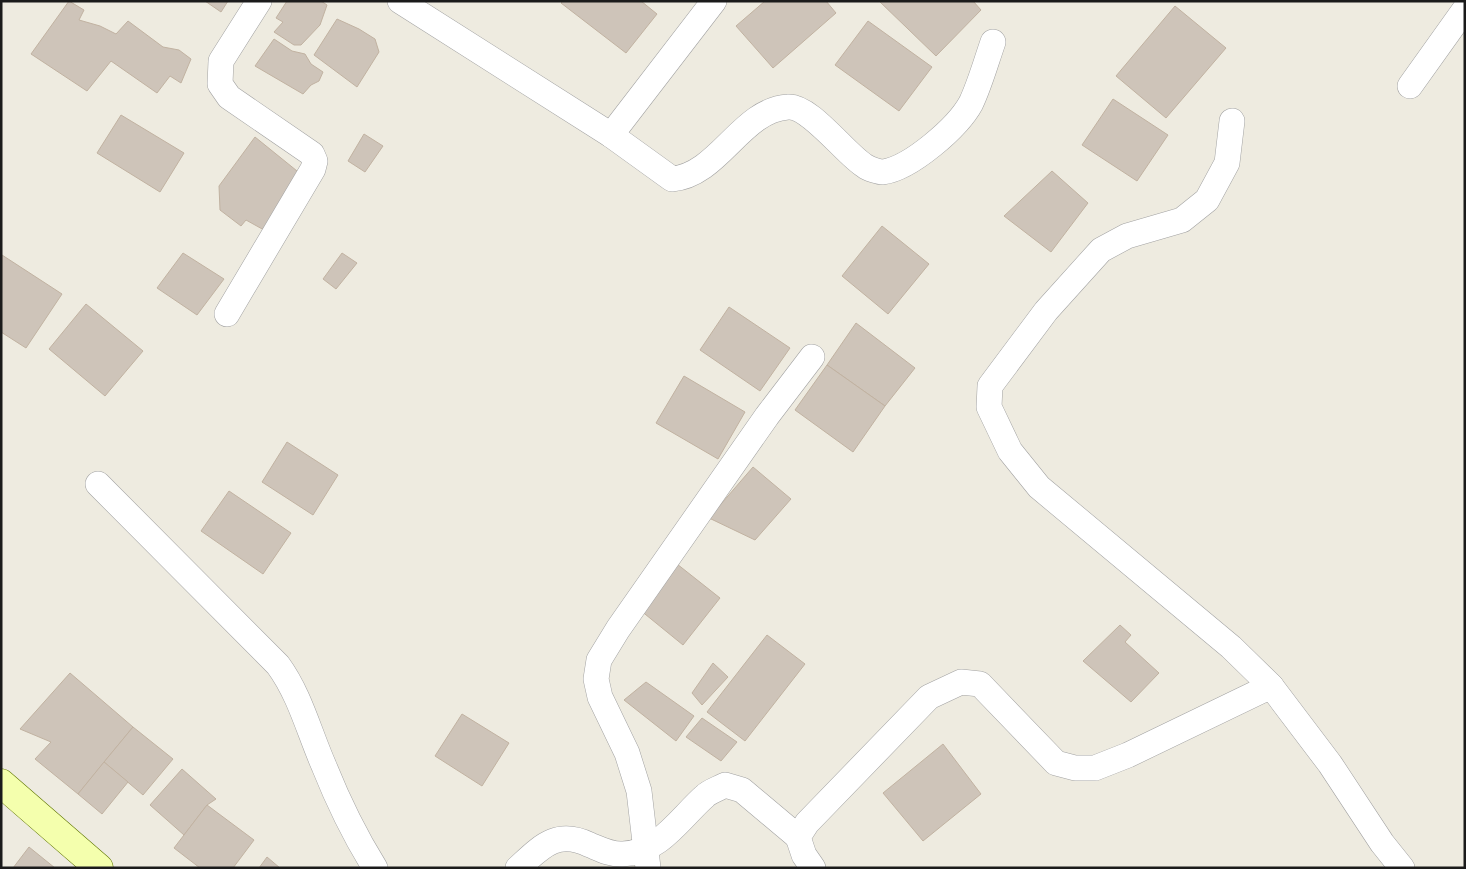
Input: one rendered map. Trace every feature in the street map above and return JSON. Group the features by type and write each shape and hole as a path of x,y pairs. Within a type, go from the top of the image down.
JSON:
{"street":[{"path":"227,314 313,169 315,161 312,154 229,97 220,84 221,61 260,1"},
{"path":"400,1 611,135 672,179 685,178 706,165 739,134 769,112 790,107 811,117 865,166 881,172 902,166 944,136 970,103 993,42"},
{"path":"611,135 714,1"},
{"path":"1410,86 1465,9"},
{"path":"1232,121 1227,163 1207,200 1182,220 1127,236 1101,250 1046,311 990,386 989,407 1010,451 1040,487 1231,647 1271,686 1330,764 1382,843 1402,868"},
{"path":"646,858 639,791 627,754 600,696 596,679 599,660 767,416 812,357"},
{"path":"98,484 278,665 288,679 324,766 360,844 375,868"},
{"path":"798,837 807,823 929,697 961,682 980,684 1056,763 1075,768 1095,768 1128,755 1271,686"},
{"path":"1,783 93,866"},
{"path":"646,858 706,795 725,785 742,790 798,837 804,855 813,868"},
{"path":"518,868 540,848 559,837 576,838 604,851 646,858"}],"building":[{"path":"69,1 84,10 79,20 100,26 116,34 128,21 163,47 179,50 191,59 181,83 170,76 157,93 111,61 87,91 31,54"},
{"path":"205,1 228,1 221,12"},
{"path":"287,1 321,1 327,5 320,25 301,45 294,45 274,32 283,22 276,18"},
{"path":"563,1 641,1 657,14 626,53 561,3"},
{"path":"765,1 826,1 836,13 773,68 736,26"},
{"path":"879,1 973,1 981,10 936,56"},
{"path":"1175,6 1226,48 1166,118 1116,76"},
{"path":"337,19 375,39 379,52 357,87 314,55"},
{"path":"868,21 932,67 899,111 835,65"},
{"path":"274,39 292,51 305,54 311,64 323,72 319,81 311,85 303,94 255,66"},
{"path":"1113,99 1168,135 1137,181 1082,145"},
{"path":"121,115 184,153 160,192 97,153"},
{"path":"364,134 383,146 365,172 348,161"},
{"path":"255,137 302,175 264,230 246,220 241,226 220,210 219,186"},
{"path":"1052,171 1088,203 1051,252 1004,216"},
{"path":"882,226 929,264 888,314 842,276"},
{"path":"183,253 224,279 197,315 157,288"},
{"path":"342,253 357,263 336,289 323,279"},
{"path":"2,255 62,294 26,348 1,332"},
{"path":"86,304 143,351 105,396 49,349"},
{"path":"729,307 790,348 760,391 700,350"},
{"path":"856,323 915,368 885,406 827,365"},
{"path":"827,365 885,406 853,452 795,410"},
{"path":"684,376 745,412 718,459 656,423"},
{"path":"287,442 338,475 313,515 262,482"},
{"path":"753,467 791,499 755,540 709,518"},
{"path":"229,491 291,533 263,574 201,531"},
{"path":"677,564 720,598 683,645 640,610"},
{"path":"1120,625 1131,635 1125,642 1159,673 1131,702 1083,661"},
{"path":"767,635 805,664 745,741 707,712"},
{"path":"713,663 728,677 702,705 692,693"},
{"path":"70,673 133,727 78,794 35,759 51,742 20,729"},
{"path":"646,682 694,716 676,741 624,700"},
{"path":"462,714 509,743 482,786 435,756"},
{"path":"702,718 737,742 721,761 686,737"},
{"path":"133,727 173,759 143,795 104,762"},
{"path":"943,744 981,794 923,841 883,793"},
{"path":"104,762 128,782 102,814 78,794"},
{"path":"182,769 216,799 207,805 184,835 150,805"},
{"path":"207,805 254,840 233,868 200,868 174,848"},
{"path":"29,847 55,868 13,868"},
{"path":"267,857 280,868 259,868"}]}
